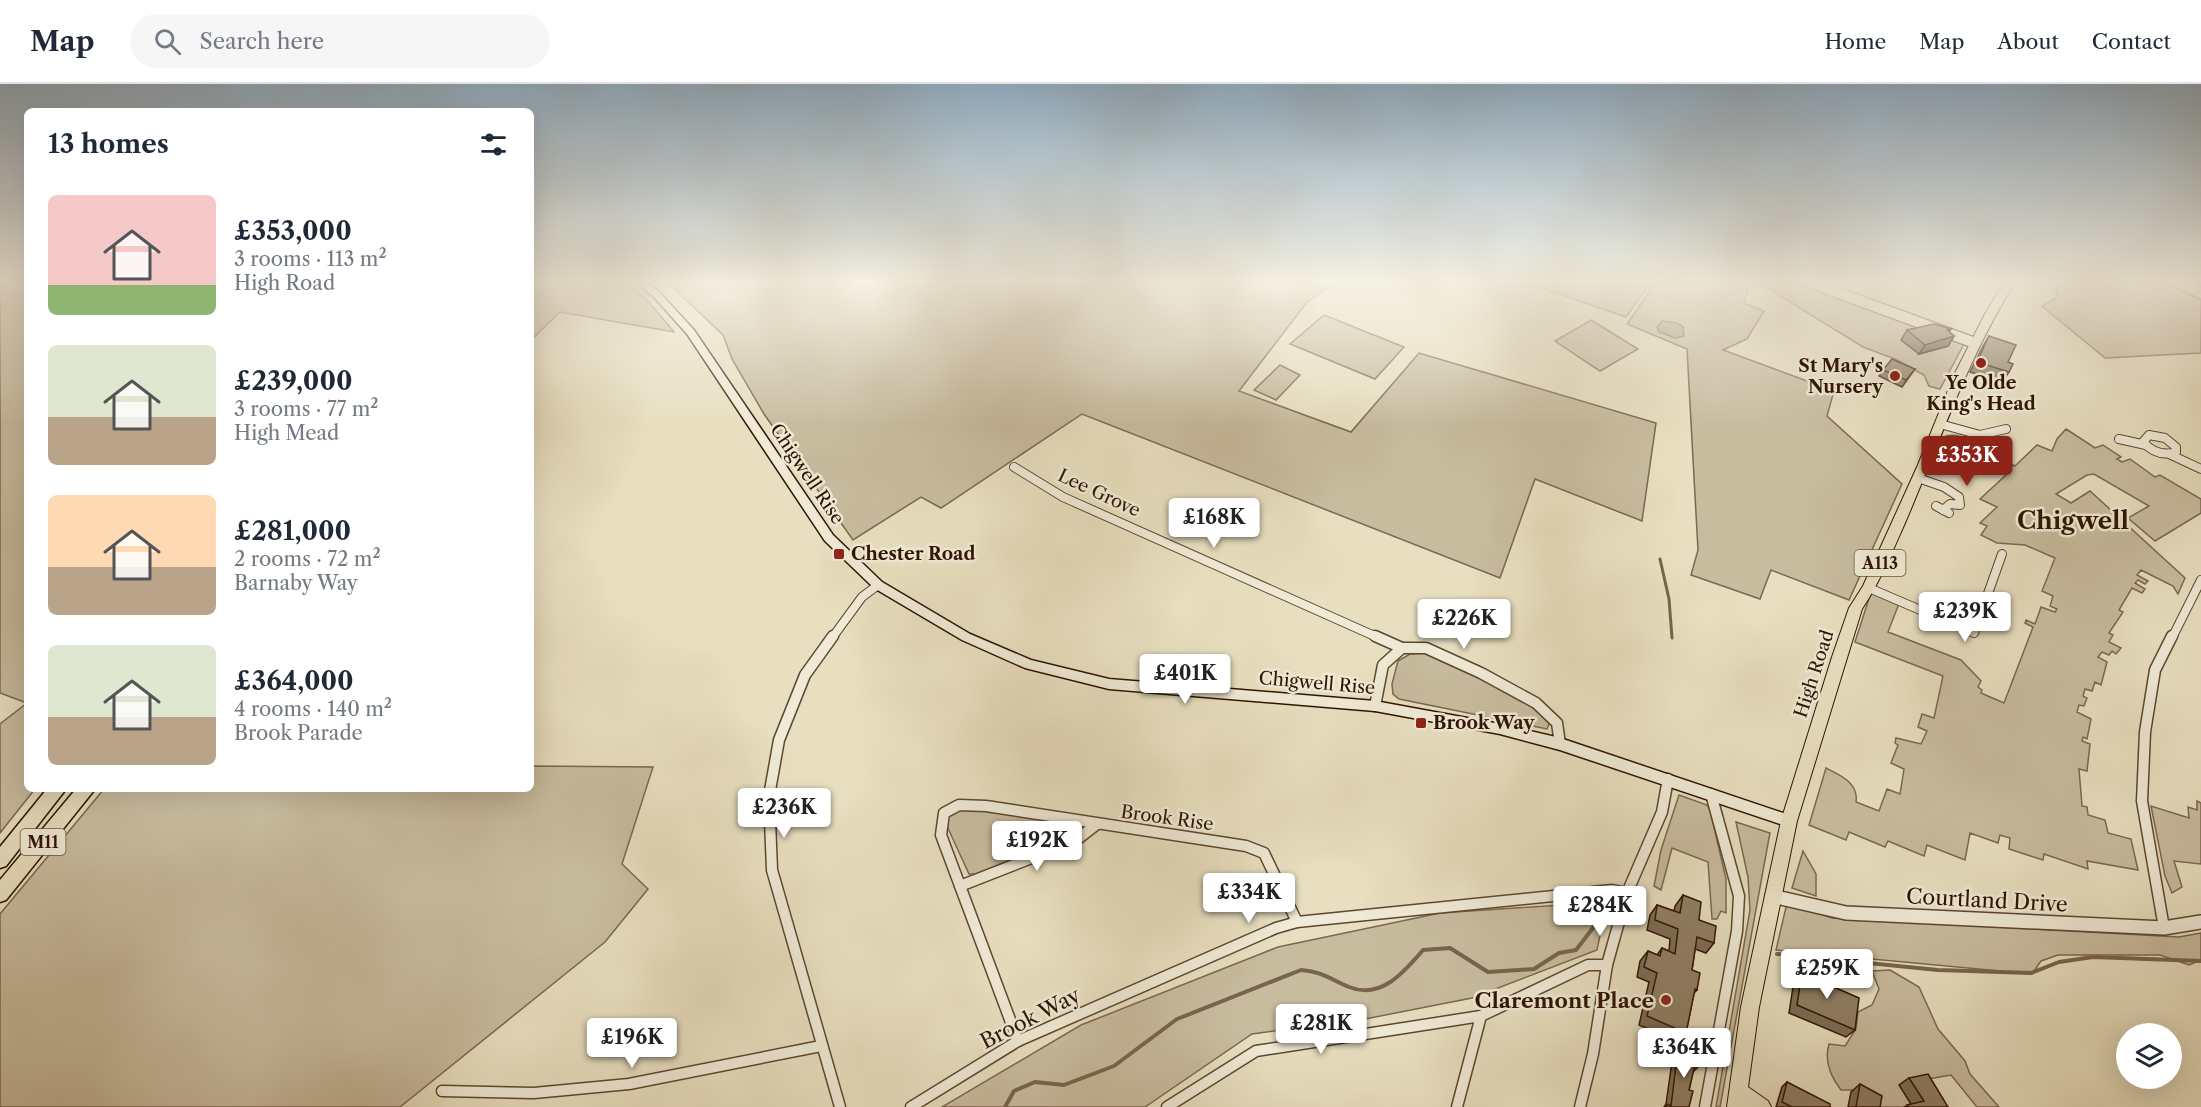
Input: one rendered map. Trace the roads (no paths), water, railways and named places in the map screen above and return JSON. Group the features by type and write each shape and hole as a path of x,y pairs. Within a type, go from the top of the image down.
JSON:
{"highway":[{"name":"M11","path":"0,860 55,792"},
{"name":"M11","path":"0,894 84,792"}],"main road":[{"name":"Chigwell Rise","path":"688,329 829,538 878,585 966,637 1029,664 1109,684 1375,706 1500,729 1560,744 1789,821"},
{"name":"High Road","path":"1738,1100 1750,1007 1789,821 1845,638 1856,608 1869,588 1975,343 1983,329"},
{"path":"1738,1100 1762,1107"}],"street":[{"path":"1936,329 1975,343"},
{"path":"1940,424 1976,437 1990,436 2006,429"},
{"path":"2146,445 2145,436 2165,438 2176,447 2176,452 2169,454"},
{"path":"2119,439 2146,445 2159,453 2169,454 2201,469"},
{"name":"Lee Grove","path":"1014,467 1063,497 1402,648 1426,648 1481,673 1536,703 1557,723 1560,744"},
{"path":"1918,478 1944,487 1959,497 1962,503 1960,505 1950,504 1942,510"},
{"path":"1869,588 1974,633 2002,554"},
{"path":"2164,928 2142,801 2145,732 2155,670 2200,582"},
{"path":"840,1107 772,870 769,796 778,740 806,675 856,605 878,585"},
{"path":"1375,706 1383,664 1402,648"},
{"path":"1580,1107 1593,1054 1607,965 1627,892 1662,812 1668,779"},
{"path":"1705,1107 1737,931 1739,896 1711,794"},
{"name":"Brook Rise","path":"1018,1041 941,835 944,813 960,805 986,806 1246,846 1264,853 1298,922"},
{"path":"960,886 1075,842 1097,824"},
{"name":"Brook Way","path":"911,1107 1018,1041 1276,928 1298,922 1612,890 1627,892"},
{"name":"Courtland Drive","path":"1772,896 1846,913 2164,928 2201,922"},
{"path":"1167,1107 1256,1051 1481,1016 1588,965 1607,965"},
{"path":"1457,1107 1481,1016"},
{"path":"442,1091 534,1093 629,1084 821,1046"}],"waterway":[{"path":"1660,559 1669,599 1672,638"},
{"path":"1005,1107 1014,1091 1035,1082 1064,1085 1114,1066 1177,1019 1301,970 1320,974 1349,987 1371,990 1391,982 1423,950 1450,948 1488,972 1534,969 1559,953 1576,950 1596,924"},
{"path":"1777,954 1938,970 2031,973 2059,962 2093,957 2201,961"}],"place":[{"name":"Ye Olde King's Head","path":"1981,363"},
{"name":"St Mary's Nursery","path":"1895,376"},
{"name":"Chester Road","path":"839,554"},
{"name":"Brook Way","path":"1421,723"},
{"name":"Claremont Place","path":"1666,1000"}],"district":[{"name":"Chigwell","path":"2073,520"}]}
